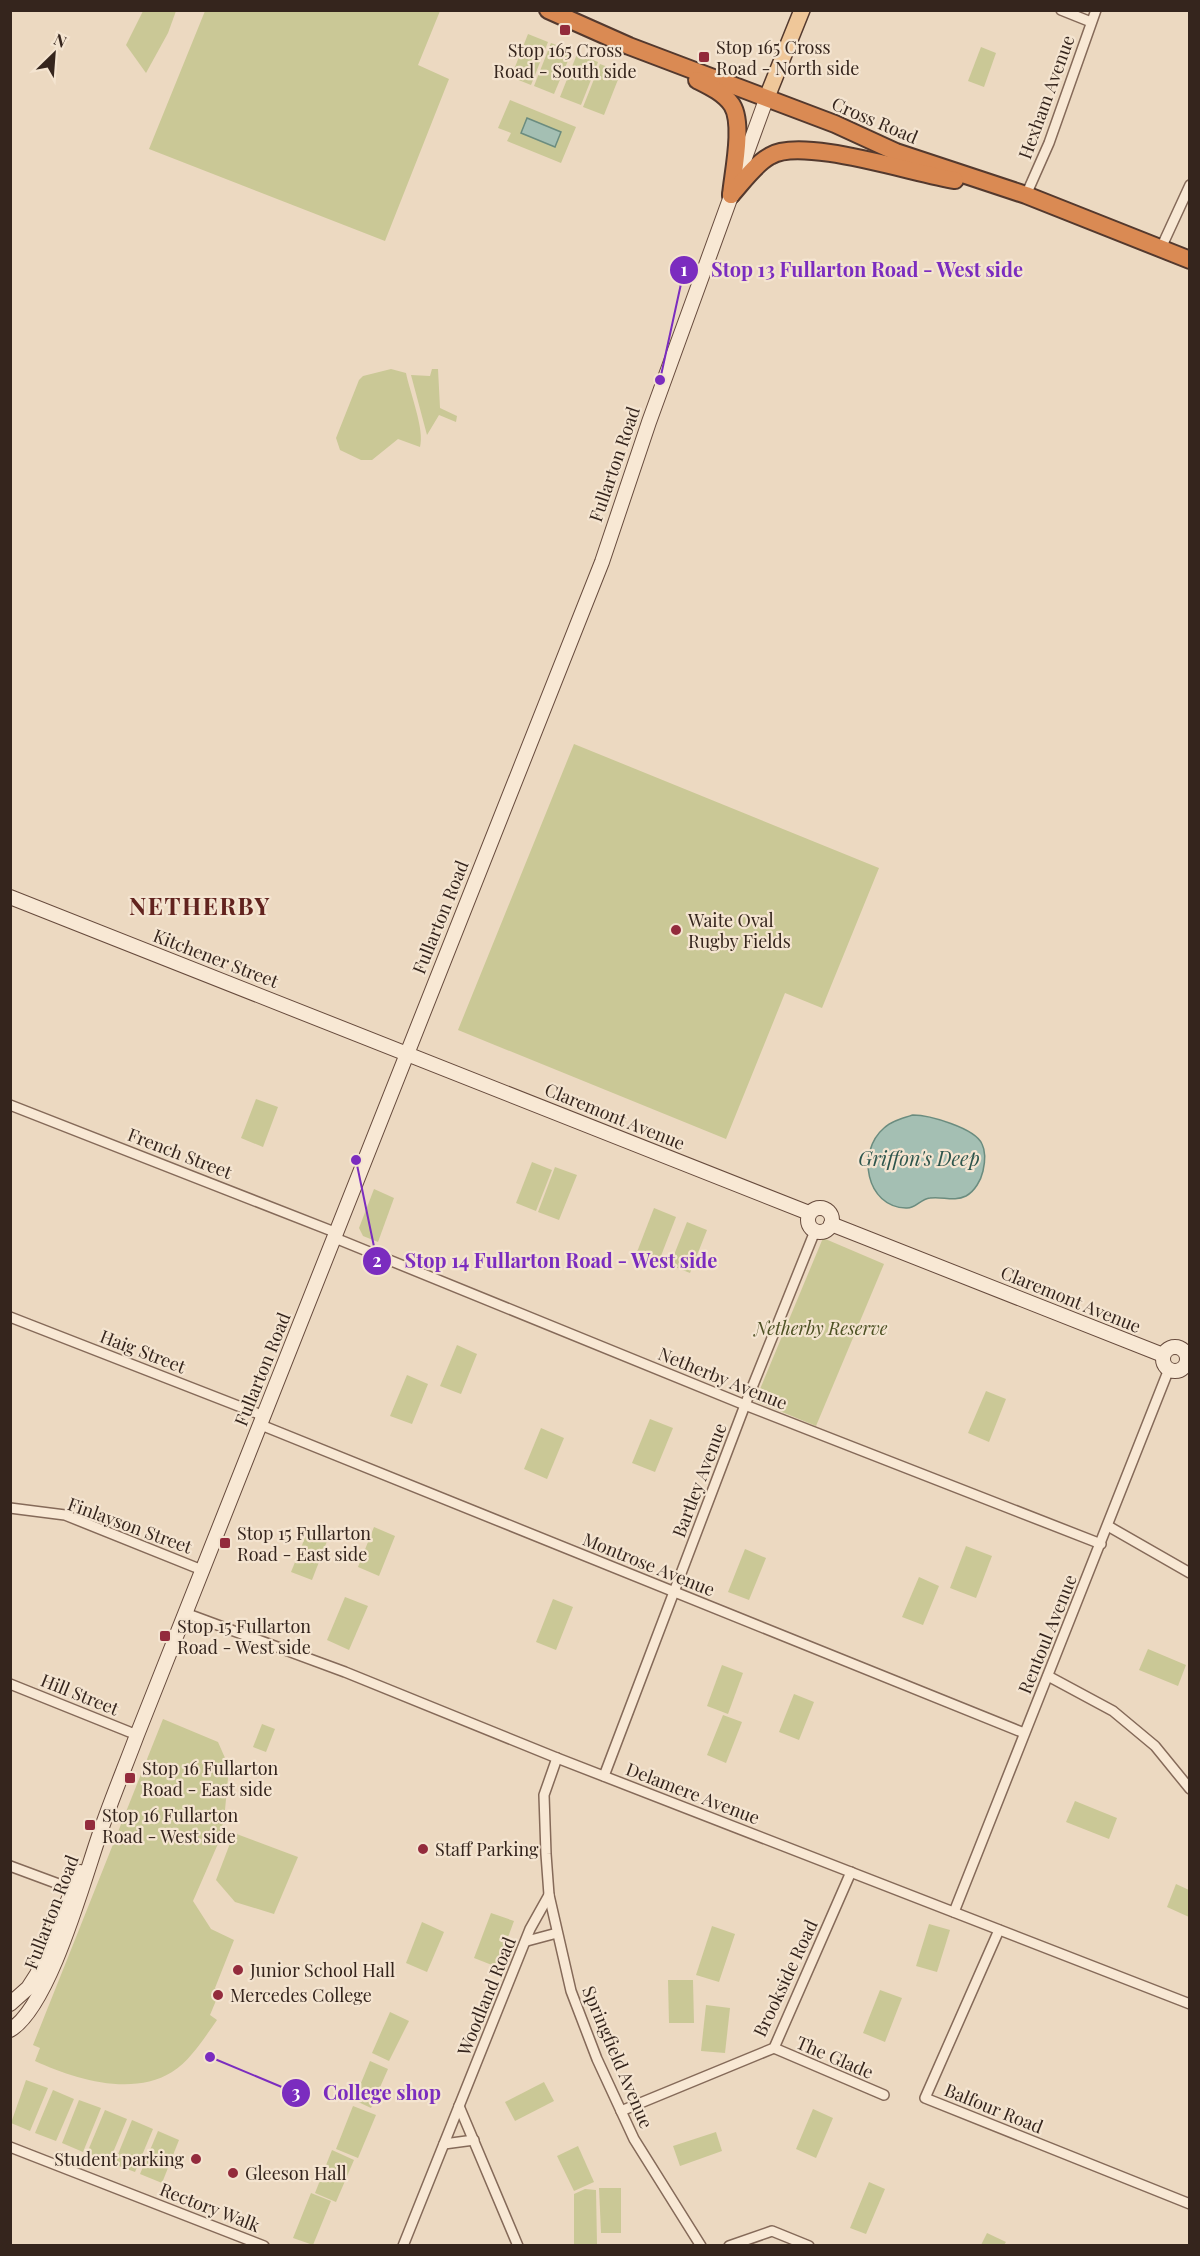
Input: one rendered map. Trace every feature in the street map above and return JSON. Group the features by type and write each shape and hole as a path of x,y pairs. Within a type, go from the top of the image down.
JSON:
{"highway":[{"name":"Cross Road","path":"548,10 629,46 767,98 896,152 1026,195 1190,260"},
{"path":"629,46 711,87 732,105 737,130 730,195"},
{"path":"730,195 770,155 796,149 838,154 922,175 1001,187"}],"main road":[{"name":"Fullarton Road","path":"10,2030 29,2013 40,1995 81,1894 100,1832 136,1735 263,1421 602,562 730,195 802,10"},
{"name":"Kitchener Street","path":"10,897 407,1052"},
{"name":"Claremont Avenue","path":"407,1052 809,1213"},
{"path":"815,1208 826,1209 831,1215 831,1224 823,1231 815,1231 808,1224 809,1213 815,1208"},
{"name":"Claremont Avenue","path":"831,1224 1163,1355"},
{"path":"1177,1346 1185,1351 1188,1364 1180,1370 1168,1369 1164,1364 1163,1355 1168,1348 1177,1346"},
{"name":"Fullarton Road","path":"12,2006 37,1974 72,1889 100,1832"}],"street":[{"path":"1061,10 1092,22"},
{"name":"Hexham Avenue","path":"1026,195 1050,143 1096,10"},
{"path":"1161,248 1190,185"},
{"name":"French Street","path":"10,1105 336,1235"},
{"name":"Bartley Avenue","path":"604,1776 745,1404 815,1231"},
{"name":"Netherby Avenue","path":"336,1235 745,1404 1101,1544"},
{"name":"Haig Street","path":"10,1317 263,1421"},
{"name":"Rentoul Avenue","path":"954,1912 1101,1544 1168,1369"},
{"name":"Montrose Avenue","path":"263,1421 675,1593 1024,1733"},
{"name":"Finlayson Street","path":"10,1508 64,1515 202,1570"},
{"path":"1108,1526 1190,1573"},
{"name":"Delamere Avenue","path":"185,1613 345,1672 557,1758 1190,2004"},
{"path":"1048,1676 1113,1711 1155,1746 1190,1789"},
{"name":"Hill Street","path":"10,1684 136,1735"},
{"name":"Springfield Avenue","path":"557,1758 544,1795 549,1895 557,1934 579,2013 634,2139 701,2246"},
{"path":"10,1866 72,1889"},
{"name":"Brookside Road","path":"621,2111 774,2048 851,1872"},
{"name":"Woodland Road","path":"403,2246 540,1905 549,1895"},
{"name":"Balfour Road","path":"999,1929 925,2098 1190,2204"},
{"path":"527,1941 557,1934"},
{"name":"The Glade","path":"774,2048 884,2095"},
{"path":"459,2106 518,2246"},
{"path":"444,2144 474,2140"},
{"name":"Rectory Walk","path":"10,2147 264,2246"},
{"path":"729,2246 772,2231 809,2246"}],"green space":[{"path":"143,11 176,11 168,33 146,73 126,45"},
{"path":"205,11 440,11 418,65 449,79 385,241 149,149"},
{"path":"528,34 548,42 531,85 511,77"},
{"path":"551,43 572,51 554,94 534,86"},
{"path":"981,47 996,53 984,87 968,81"},
{"path":"577,54 598,62 581,105 560,97"},
{"path":"600,64 621,72 604,115 583,107"},
{"path":"510,100 576,127 561,163 507,141 511,133 498,128"},
{"path":"391,369 406,373 419,421 420,447 398,439 372,460 361,460 340,450 336,438 359,380 363,376"},
{"path":"432,369 438,369 440,408 457,416 456,422 439,415 427,435 411,375 430,376"},
{"name":"Waite Oval Rugby Fields","path":"574,744 879,868 822,1008 785,993 726,1139 458,1030"},
{"path":"256,1099 278,1107 263,1147 241,1138"},
{"path":"532,1162 552,1170 536,1211 516,1203"},
{"path":"555,1167 577,1175 559,1220 538,1212"},
{"path":"374,1189 394,1198 378,1242 363,1236 359,1228"},
{"path":"654,1208 676,1217 659,1261 637,1252"},
{"path":"687,1222 707,1230 690,1273 670,1265"},
{"name":"Netherby Reserve","path":"823,1238 884,1264 816,1426 755,1401"},
{"path":"457,1345 477,1354 461,1394 440,1386"},
{"path":"407,1375 428,1384 412,1424 390,1416"},
{"path":"986,1391 1006,1399 989,1442 968,1433"},
{"path":"650,1419 673,1428 655,1472 632,1463"},
{"path":"541,1428 564,1438 547,1479 524,1469"},
{"path":"374,1527 395,1536 379,1576 358,1567"},
{"path":"309,1528 329,1536 312,1580 291,1572"},
{"path":"966,1546 992,1556 976,1598 950,1588"},
{"path":"745,1549 766,1558 749,1600 728,1592"},
{"path":"919,1577 939,1586 923,1625 902,1617"},
{"path":"345,1597 368,1606 349,1650 327,1640"},
{"path":"553,1599 573,1607 556,1650 536,1642"},
{"path":"1148,1649 1186,1665 1178,1686 1139,1670"},
{"path":"722,1665 743,1673 728,1714 707,1706"},
{"path":"794,1694 814,1702 799,1740 779,1732"},
{"path":"723,1715 742,1722 726,1763 707,1755"},
{"path":"163,1719 218,1742 229,1767 225,1810 221,1820 224,1822 221,1828 224,1830 193,1901 211,1929 234,1940 215,1988 220,1991 210,2015 217,2020 191,2055 172,2072 156,2079 139,2083 103,2083 67,2074 35,2061 40,2048 33,2045"},
{"path":"262,1724 275,1729 266,1752 253,1747"},
{"path":"1075,1801 1117,1818 1109,1839 1066,1822"},
{"path":"234,1833 298,1857 274,1914 235,1902 216,1880"},
{"path":"1176,1884 1189,1890 1189,1917 1167,1907"},
{"path":"491,1913 514,1921 497,1967 474,1958"},
{"path":"422,1922 444,1932 427,1972 406,1963"},
{"path":"929,1924 950,1930 937,1972 916,1966"},
{"path":"712,1926 735,1934 719,1982 696,1975"},
{"path":"668,1980 693,1980 694,2023 669,2023"},
{"path":"880,1990 902,1998 885,2042 863,2033"},
{"path":"706,2005 730,2008 725,2053 701,2051"},
{"path":"390,2012 409,2021 389,2061 372,2053"},
{"path":"370,2061 388,2069 371,2108 354,2100"},
{"path":"26,2080 48,2088 30,2131 11,2123"},
{"path":"544,2082 554,2101 515,2121 505,2102"},
{"path":"53,2090 74,2099 56,2141 35,2133"},
{"path":"79,2100 101,2108 83,2152 62,2143"},
{"path":"353,2106 376,2115 358,2158 336,2149"},
{"path":"813,2109 833,2118 816,2158 796,2149"},
{"path":"105,2110 127,2119 109,2162 87,2153"},
{"path":"132,2120 153,2129 135,2172 114,2164"},
{"path":"158,2131 179,2140 162,2183 140,2174"},
{"path":"716,2132 722,2151 680,2166 673,2146"},
{"path":"578,2146 594,2182 574,2191 557,2156"},
{"path":"332,2150 354,2160 336,2202 315,2193"},
{"path":"869,2182 885,2189 866,2234 850,2228"},
{"path":"599,2188 621,2188 621,2233 601,2233"},
{"path":"585,2189 596,2190 597,2244 574,2245 574,2194"},
{"path":"311,2193 331,2201 313,2245 293,2238"},
{"path":"987,2233 1006,2242 1004,2245 981,2245"}],"water":[{"path":"527,118 561,132 555,147 521,133"},
{"name":"Griffon's Deep","path":"913,1115 940,1120 978,1138 984,1150 983,1171 977,1185 969,1194 957,1199 927,1199 913,1207 906,1208 892,1205 874,1189 868,1164 875,1138 890,1123"}],"place":[{"name":"Stop 165 Cross Road - South side","path":"565,30"},
{"name":"Stop 165 Cross Road - North side","path":"704,57"},
{"name":"Stop 13 Fullarton Road - West side","path":"660,380"},
{"name":"Waite Oval Rugby Fields","path":"676,930"},
{"name":"Stop 14 Fullarton Road - West side","path":"356,1160"},
{"name":"Stop 15 Fullarton Road - East side","path":"225,1543"},
{"name":"Stop 15 Fullarton Road - West side","path":"165,1636"},
{"name":"Stop 16 Fullarton Road - East side","path":"130,1778"},
{"name":"Stop 16 Fullarton Road - West side","path":"90,1825"},
{"name":"Staff Parking","path":"423,1849"},
{"name":"Junior School Hall","path":"238,1970"},
{"name":"Mercedes College","path":"218,1995"},
{"name":"College shop","path":"210,2057"},
{"name":"Student parking","path":"196,2159"},
{"name":"Gleeson Hall","path":"233,2173"}],"district":[{"name":"NETHERBY","path":"200,905"}]}
